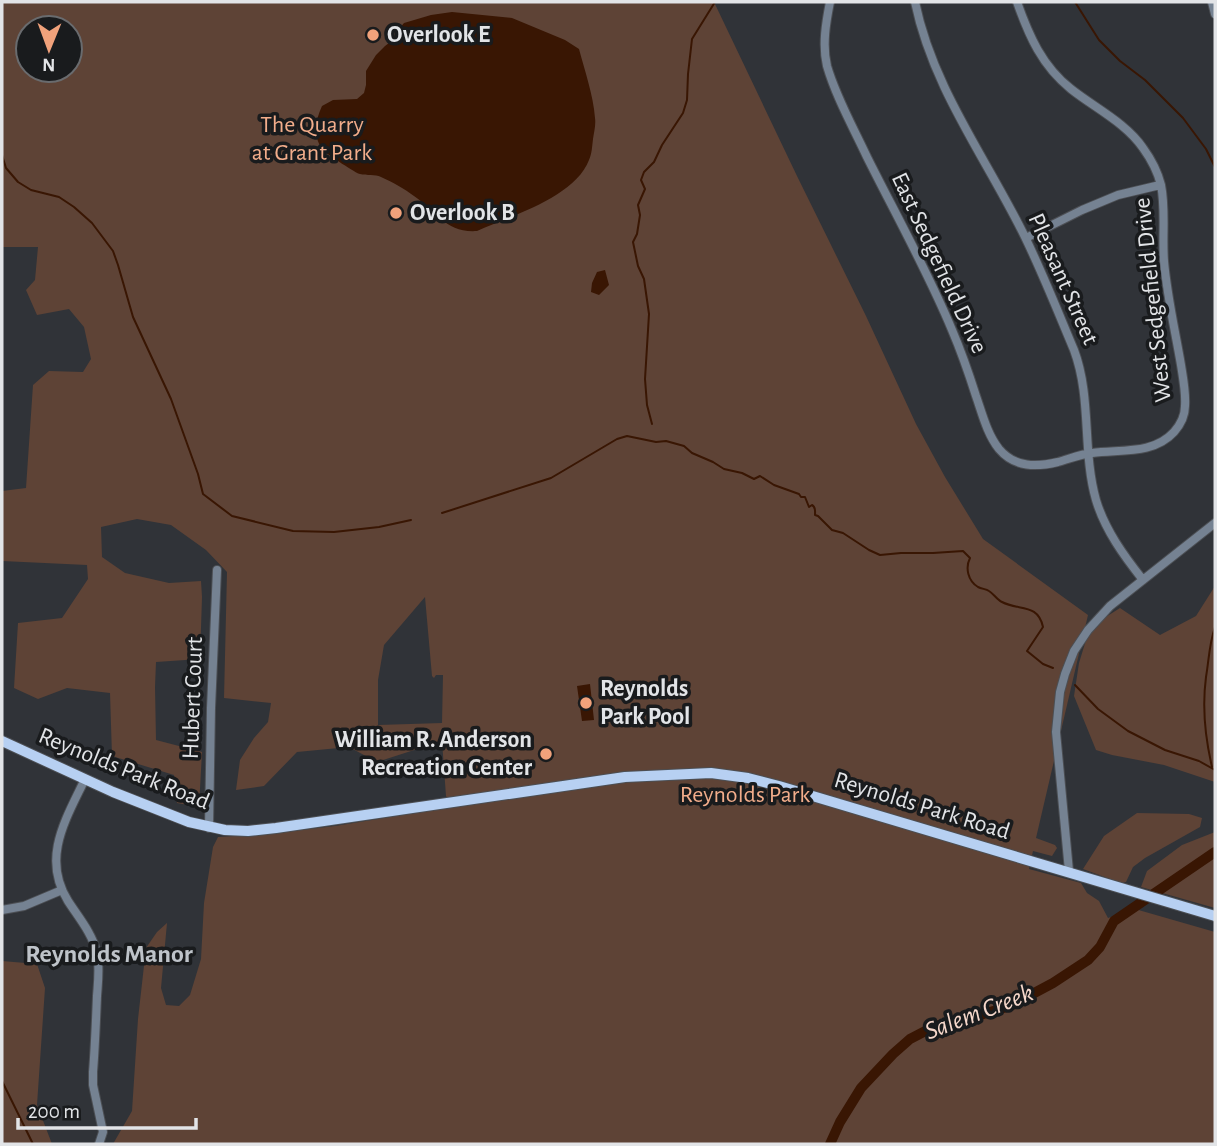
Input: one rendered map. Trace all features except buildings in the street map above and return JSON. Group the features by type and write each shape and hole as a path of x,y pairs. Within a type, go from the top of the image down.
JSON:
{"main road":[{"name":"Reynolds Park Road","path":"2,741 150,807 209,828 235,831 276,828 612,778 711,773 748,778 1215,916"}],"street":[{"name":"East Sedgefield Drive","path":"830,2 825,46 832,80 952,329 994,441 1004,454 1029,466 1044,465 1089,453"},
{"name":"Pleasant Street","path":"915,2 930,57 948,97 1026,238 1081,369 1091,473 1098,507 1125,557 1143,580"},
{"name":"West Sedgefield Drive","path":"1017,2 1032,41 1044,62 1073,91 1136,138 1151,161 1160,185 1164,217 1164,260 1185,397 1184,415 1173,434 1155,446 1089,453"},
{"path":"1212,2 1215,14"},
{"path":"1026,238 1118,195 1160,185"},
{"path":"1069,872 1056,732 1060,692 1074,651 1087,630 1110,606 1215,523"},
{"name":"Hubert Court","path":"209,828 217,570"},
{"path":"85,779 56,846 56,865 62,890 88,930 98,958 93,1086 103,1132 99,1144"},
{"path":"2,910 24,906 62,890"}],"green space":[{"path":"2,2 714,2 916,424 945,477 983,539 1088,615 1036,838 1057,848 1052,856 1033,851 1029,869 1081,883 1087,893 1099,901 1108,918 1135,909 1215,932 1215,1144 113,1144 132,1111 146,948 167,923 161,988 166,1005 179,1006 190,995 201,959 204,903 213,847 218,837 335,826 451,807 446,796 442,741 377,762 349,747 297,752 264,786 236,790 240,760 268,722 271,703 224,698 227,572 206,550 171,525 137,519 101,527 102,557 125,573 169,583 201,581 200,659 156,662 155,687 156,740 202,752 199,807 177,803 174,775 112,756 110,693 67,688 38,699 14,688 18,623 62,618 88,579 87,565 2,561 2,491 26,488 33,385 49,371 83,372 91,359 84,327 69,309 37,315 26,290 35,280 38,247 2,247","holes":["425,597 434,678 436,675 443,675 442,723 378,725 378,680 384,645"]},
{"path":"1215,586 1215,782 1164,765 1096,750 1074,696 1079,663 1090,627 1120,608 1160,635 1196,616"},
{"path":"1137,813 1189,814 1202,818 1200,827 1133,867 1126,882 1121,883 1083,869 1104,836"},
{"path":"1215,832 1215,908 1141,887 1147,871 1182,845"},
{"path":"2,961 37,964 45,988 37,1105 52,1144 2,1144"}],"shaded area":[{"path":"452,12 512,18 565,40 579,49 594,109 591,152 582,173 570,185 540,204 477,231 457,229 398,186 379,176 363,175 354,171 324,151 316,135 316,124 322,106 333,100 357,99 364,93 366,71 404,23"},
{"path":"605,270 609,285 599,295 591,292 597,272"},
{"name":"Reynolds Park Pool","path":"590,684 594,720 582,721 577,686"}],"waterway":[{"path":"652,424 645,379 649,314 644,279 633,242 640,215 638,205 645,189 641,180 683,113 687,100 692,39 715,2"},
{"path":"1075,2 1099,40 1183,118 1206,149 1215,167"},
{"path":"2,155 6,168 18,182 31,190 59,197 74,207 92,223 113,251 133,317 171,399 203,494 232,516 293,531 334,532 411,520"},
{"path":"442,513 551,478 617,439 627,436 656,442 666,441 684,446 724,469 754,479 760,476 774,485 805,497 809,507 814,507 815,515 832,530 843,533 880,555 963,551 970,558 968,574 978,587 989,591 1008,605 1037,614 1043,627 1027,651 1043,664 1053,668"},
{"path":"1212,767 1204,700 1209,652 1215,627"},
{"path":"1075,685 1098,709 1128,731 1165,750 1199,761 1215,770"},
{"name":"Salem Creek","path":"830,1144 861,1088 910,1039 935,1026 1010,1006 1053,983 1088,960 1100,947 1114,921 1215,852"},
{"path":"2,1081 33,1144"}],"place":[{"name":"Overlook E","path":"373,35"},
{"name":"Overlook B","path":"396,213"},
{"name":"Reynolds Park Pool","path":"586,703"},
{"name":"William R. Anderson Recreation Center","path":"546,754"}],"district":[{"name":"Reynolds Manor","path":"109,954"}],"park label":[{"name":"The Quarry at Grant Park","path":"312,139"},
{"name":"Reynolds Park","path":"745,795"}]}
